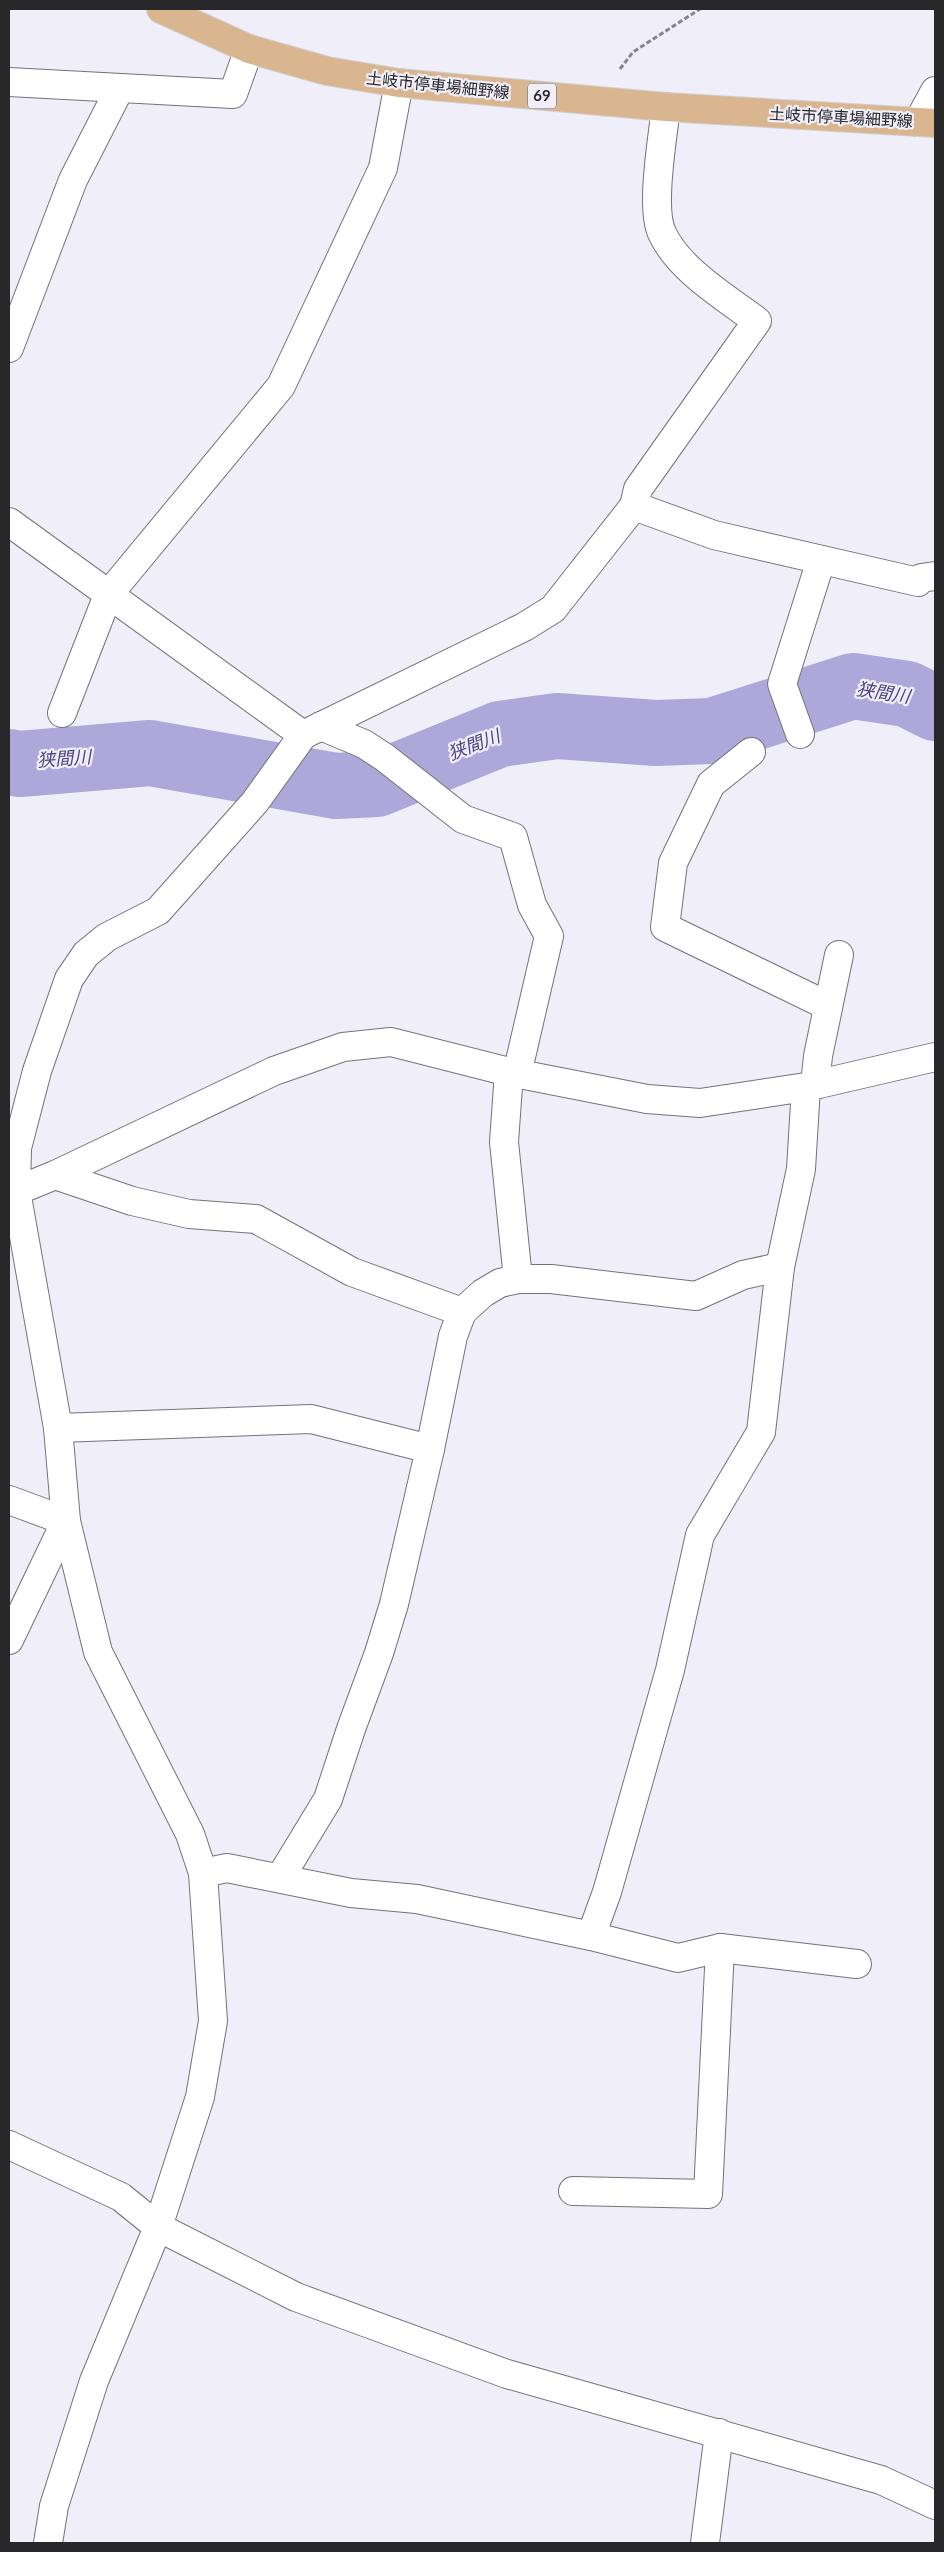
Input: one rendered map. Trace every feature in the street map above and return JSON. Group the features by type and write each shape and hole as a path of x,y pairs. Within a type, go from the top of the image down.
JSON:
{"main road":[{"name":"土岐市停車場細野線","path":"161,9 250,48 327,71 399,83 666,107 927,122"}],"street":[{"path":"9,82 233,94 250,48"},
{"path":"62,712 108,595 282,386 383,168 399,83"},
{"path":"9,348 73,180 120,88"},
{"path":"927,122 935,91"},
{"path":"48,2543 54,2506 94,2381 158,2227 200,2097 213,2021 203,1873 181,1816 98,1652 66,1521 58,1428 12,1190 17,1148 37,1071 69,979 86,954 107,936 158,911 265,789 304,739 524,627 552,608 634,506 638,489 757,320 705,283 679,256 661,232 657,204 666,107"},
{"path":"634,506 714,535 821,560 918,582 921,578 935,576"},
{"path":"9,522 304,739 364,744 384,757 463,819 513,837 532,905 549,936 513,1073 504,1142 518,1279"},
{"path":"800,734 782,684 821,560"},
{"path":"751,752 711,784 673,863 665,927 828,1006"},
{"path":"590,1936 608,1892 667,1680 700,1535 761,1432 780,1267 801,1169 810,1086 840,955"},
{"path":"12,1190 55,1175 274,1070 343,1048 391,1042 513,1073 647,1100 700,1103 810,1086 935,1057"},
{"path":"55,1175 132,1201 160,1208 189,1214 256,1219 352,1272 462,1312"},
{"path":"280,1878 328,1799 394,1604 430,1449 453,1336 462,1312 482,1293 500,1284 518,1279 551,1280 696,1296 743,1276 780,1267"},
{"path":"58,1428 311,1419 430,1449"},
{"path":"9,1500 66,1521"},
{"path":"9,1640 66,1521"},
{"path":"203,1873 227,1868 351,1893 416,1899 590,1936 678,1958 720,1948 857,1964"},
{"path":"573,2191 708,2194 720,1948"},
{"path":"9,2145 121,2197 158,2227 296,2297 508,2374 881,2480 935,2504"},
{"path":"705,2543 719,2433"}],"path":[{"path":"619,72 633,52 700,9"}],"waterway":[{"name":"狭間川","path":"9,762 20,764 150,753 336,786 377,784 500,734 557,726 656,733 712,731 853,686 907,694 935,708"}]}
